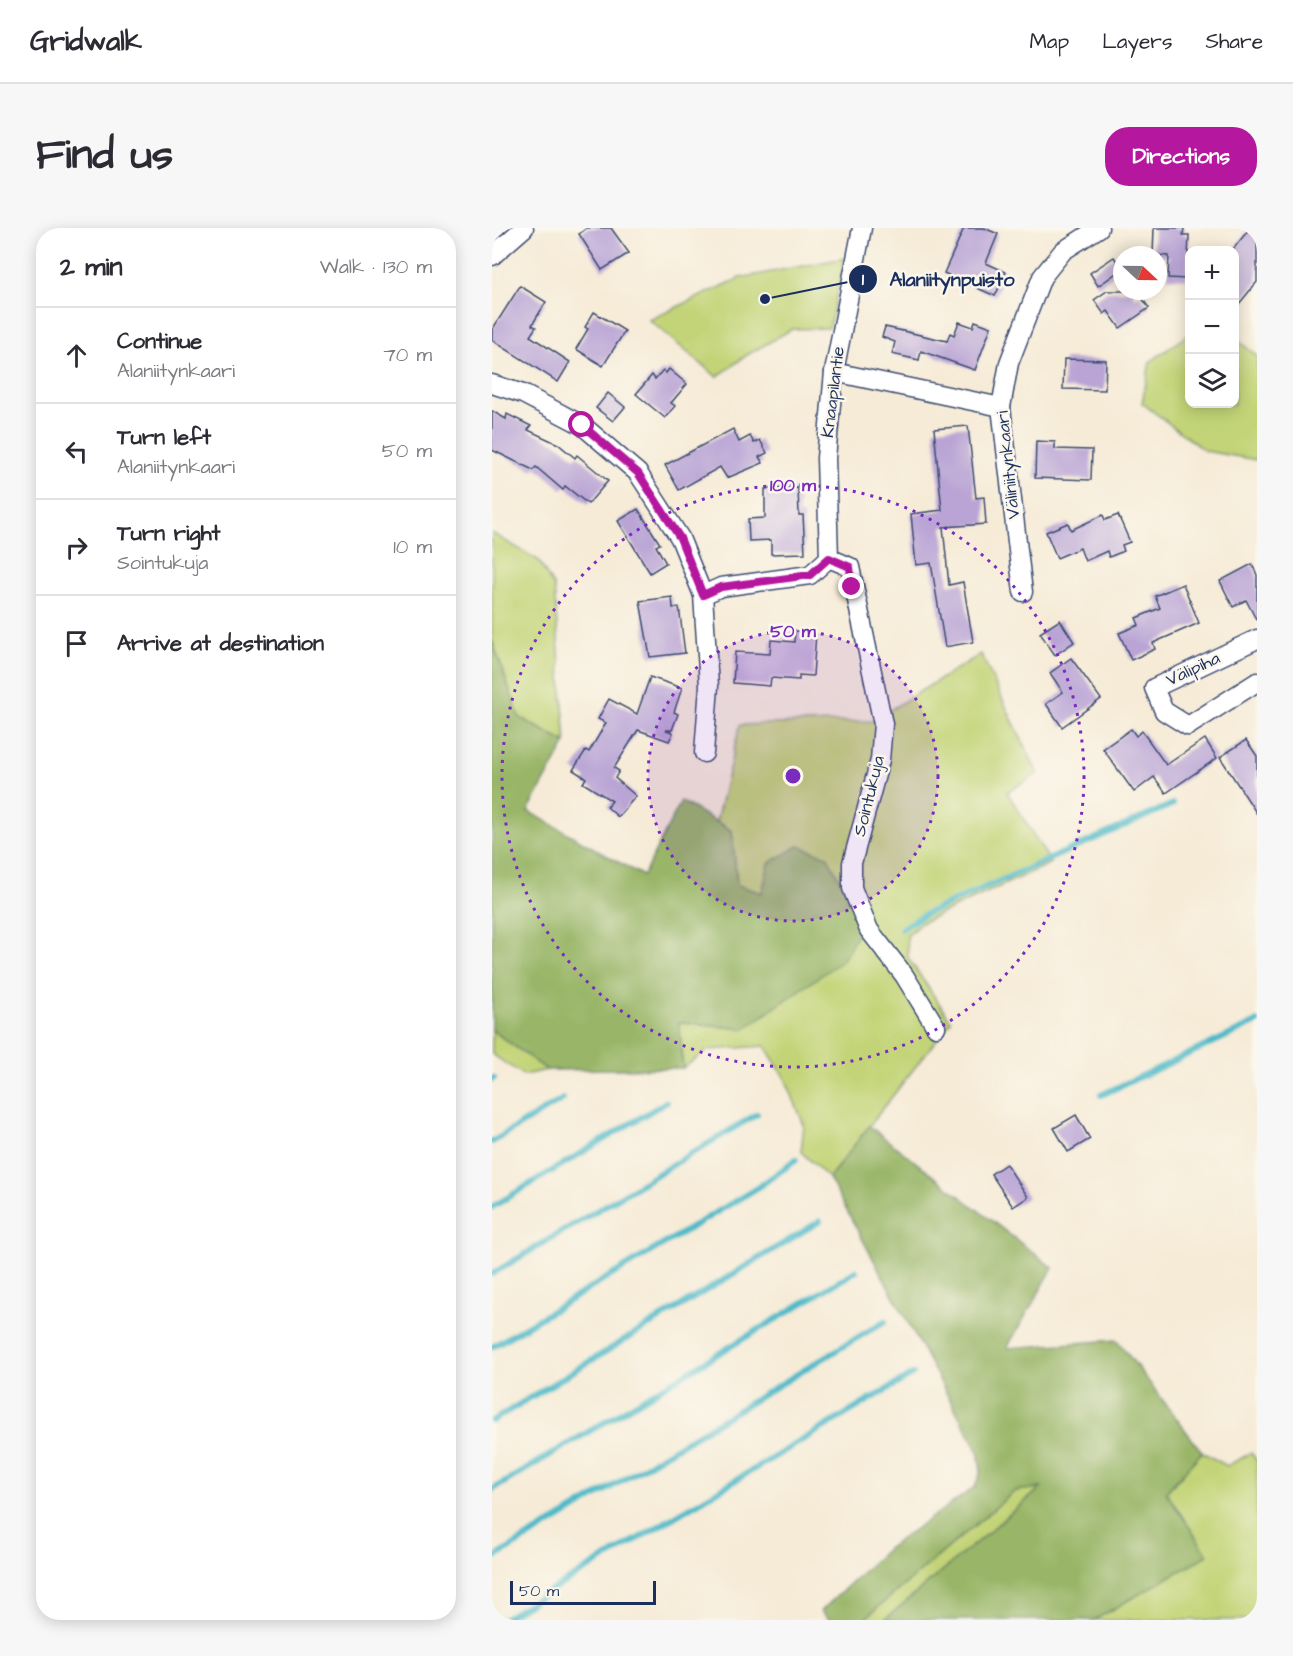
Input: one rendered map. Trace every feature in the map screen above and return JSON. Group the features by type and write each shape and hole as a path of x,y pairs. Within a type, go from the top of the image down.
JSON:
{"street":[{"path":"492,256 524,228"},
{"name":"Knaapilantie","path":"829,558 826,458 834,372 862,228"},
{"name":"Väliniitynkaari","path":"1023,592 1001,407 1009,363 1042,277 1063,251 1099,228"},
{"path":"834,372 1001,407"},
{"path":"492,384 523,394 582,425 638,473 680,538 703,595 709,687 704,753"},
{"path":"703,595 721,587 810,575 829,558"},
{"name":"Sointukuja","path":"829,558 850,567 884,724 880,760 852,863 852,888 869,930 904,975 936,1027"},
{"name":"Välipiha","path":"1257,639 1154,688 1164,711 1188,726 1257,682"}],"green space":[{"path":"845,258 829,328 792,329 747,355 717,377 649,320 740,278"},
{"path":"1185,337 1185,408 1239,408 1239,341 1257,356 1257,460 1205,451 1142,403 1150,362"},
{"path":"492,533 538,560 554,587 566,743 519,717 492,640"},
{"path":"492,640 519,717 566,743 528,811 643,876 681,801 732,831 737,885 762,893 769,863 799,846 827,856 848,894 861,928 843,960 744,1029 679,1022 683,1068 547,1070 492,1030"},
{"path":"981,654 1038,774 1007,792 1051,863 921,923 907,936 908,958 951,1021 829,1178 801,1152 804,1125 785,1078 765,1046 708,1050 683,1068 679,1022 744,1029 762,893 737,885 732,831 716,822 740,725 872,721"},
{"path":"492,1030 547,1070 523,1075 492,1054"},
{"path":"869,1126 1053,1268 1007,1348 1117,1340 1202,1452 1166,1492 1208,1555 1094,1620 884,1620 1041,1488 1015,1491 863,1620 830,1620 821,1611 888,1548 975,1487 981,1471 978,1451 829,1178"},
{"path":"1202,1452 1227,1466 1251,1453 1257,1461 1257,1620 1094,1620 1207,1555 1166,1492"},
{"path":"1042,1487 884,1620 863,1620 1015,1491"}],"building":[{"path":"587,228 611,228 629,253 602,270 579,234"},
{"path":"964,228 984,228 998,234 986,263 1006,272 995,296 944,273"},
{"path":"1154,228 1184,228 1183,235 1189,235 1188,246 1185,246 1185,279 1168,278 1167,246 1153,246"},
{"path":"1250,228 1257,228 1257,282 1239,304 1239,246 1236,246"},
{"path":"1113,258 1113,275 1098,286 1090,273"},
{"path":"520,286 546,302 532,325 536,327 530,336 570,362 558,382 492,340 492,330"},
{"path":"1107,291 1113,291 1113,300 1143,300 1149,308 1120,328 1108,311 1104,314 1094,300"},
{"path":"594,312 625,331 603,366 576,349 588,329 585,327"},
{"path":"975,321 991,327 975,370 921,351 919,360 892,354 895,342 882,337 885,327 947,341 950,333 954,335 959,322 973,327"},
{"path":"1064,359 1106,360 1105,390 1063,389"},
{"path":"669,369 687,384 671,403 675,406 665,418 636,394 652,375 655,379 663,370 666,373"},
{"path":"608,393 625,407 613,421 596,408"},
{"path":"492,411 506,419 507,414 531,426 528,430 558,444 575,458 577,455 608,481 588,504 565,486 563,490 536,467 533,470 492,450"},
{"path":"968,426 976,498 984,497 986,524 943,527 949,585 963,582 973,642 945,647 931,563 916,565 911,514 942,510 934,429"},
{"path":"733,429 739,442 750,436 754,443 760,440 767,453 759,457 763,463 727,478 720,467 679,490 665,465"},
{"path":"1036,441 1055,442 1055,449 1092,450 1091,480 1035,478"},
{"path":"798,488 799,515 803,515 805,553 771,554 771,540 749,541 748,519 765,518 765,489"},
{"path":"638,509 660,544 656,546 666,563 650,573 618,521"},
{"path":"1103,515 1105,520 1118,515 1130,542 1122,545 1124,551 1109,557 1107,551 1085,561 1080,548 1057,558 1046,532 1068,523 1071,530"},
{"path":"1252,564 1257,575 1257,621 1246,600 1233,607 1220,581"},
{"path":"1183,584 1199,623 1153,643 1155,649 1131,660 1119,633 1139,625 1136,618 1160,608 1155,596"},
{"path":"672,597 673,608 679,607 685,653 650,657 640,601"},
{"path":"1060,620 1074,642 1055,655 1040,633"},
{"path":"795,631 816,633 813,676 799,675 799,680 771,678 770,686 733,683 735,652 770,654 771,640 794,642"},
{"path":"1071,658 1101,699 1062,727 1046,704 1063,692 1050,673"},
{"path":"650,677 682,688 674,712 678,714 672,730 666,730 673,733 669,741 638,730 614,768 619,771 615,778 636,796 618,817 607,807 612,801 583,783 586,778 573,770 586,750 589,752 606,723 598,719 609,699 637,714"},
{"path":"1131,729 1136,736 1142,731 1166,765 1205,739 1217,758 1166,793 1154,777 1134,792 1103,749"},
{"path":"1246,740 1257,756 1257,814 1220,757"},
{"path":"1076,1115 1090,1139 1068,1152 1054,1128"},
{"path":"1006,1164 1028,1197 1013,1207 991,1174"}],"waterway":[{"path":"901,929 923,915 1173,804"},
{"path":"1101,1095 1257,1022"},
{"path":"492,1142 563,1099"},
{"path":"492,1207 666,1102"},
{"path":"492,1274 757,1114"},
{"path":"492,1347 757,1188 796,1160"},
{"path":"492,1421 820,1221"},
{"path":"492,1490 856,1271"},
{"path":"492,1559 885,1321"},
{"path":"502,1620 913,1374"}],"place":[{"name":"Alaniitynpuisto","path":"765,299"}],"route":[{"path":"582,425 638,473 680,538 703,595 721,587 810,575 829,558 850,567 852,587"}]}
